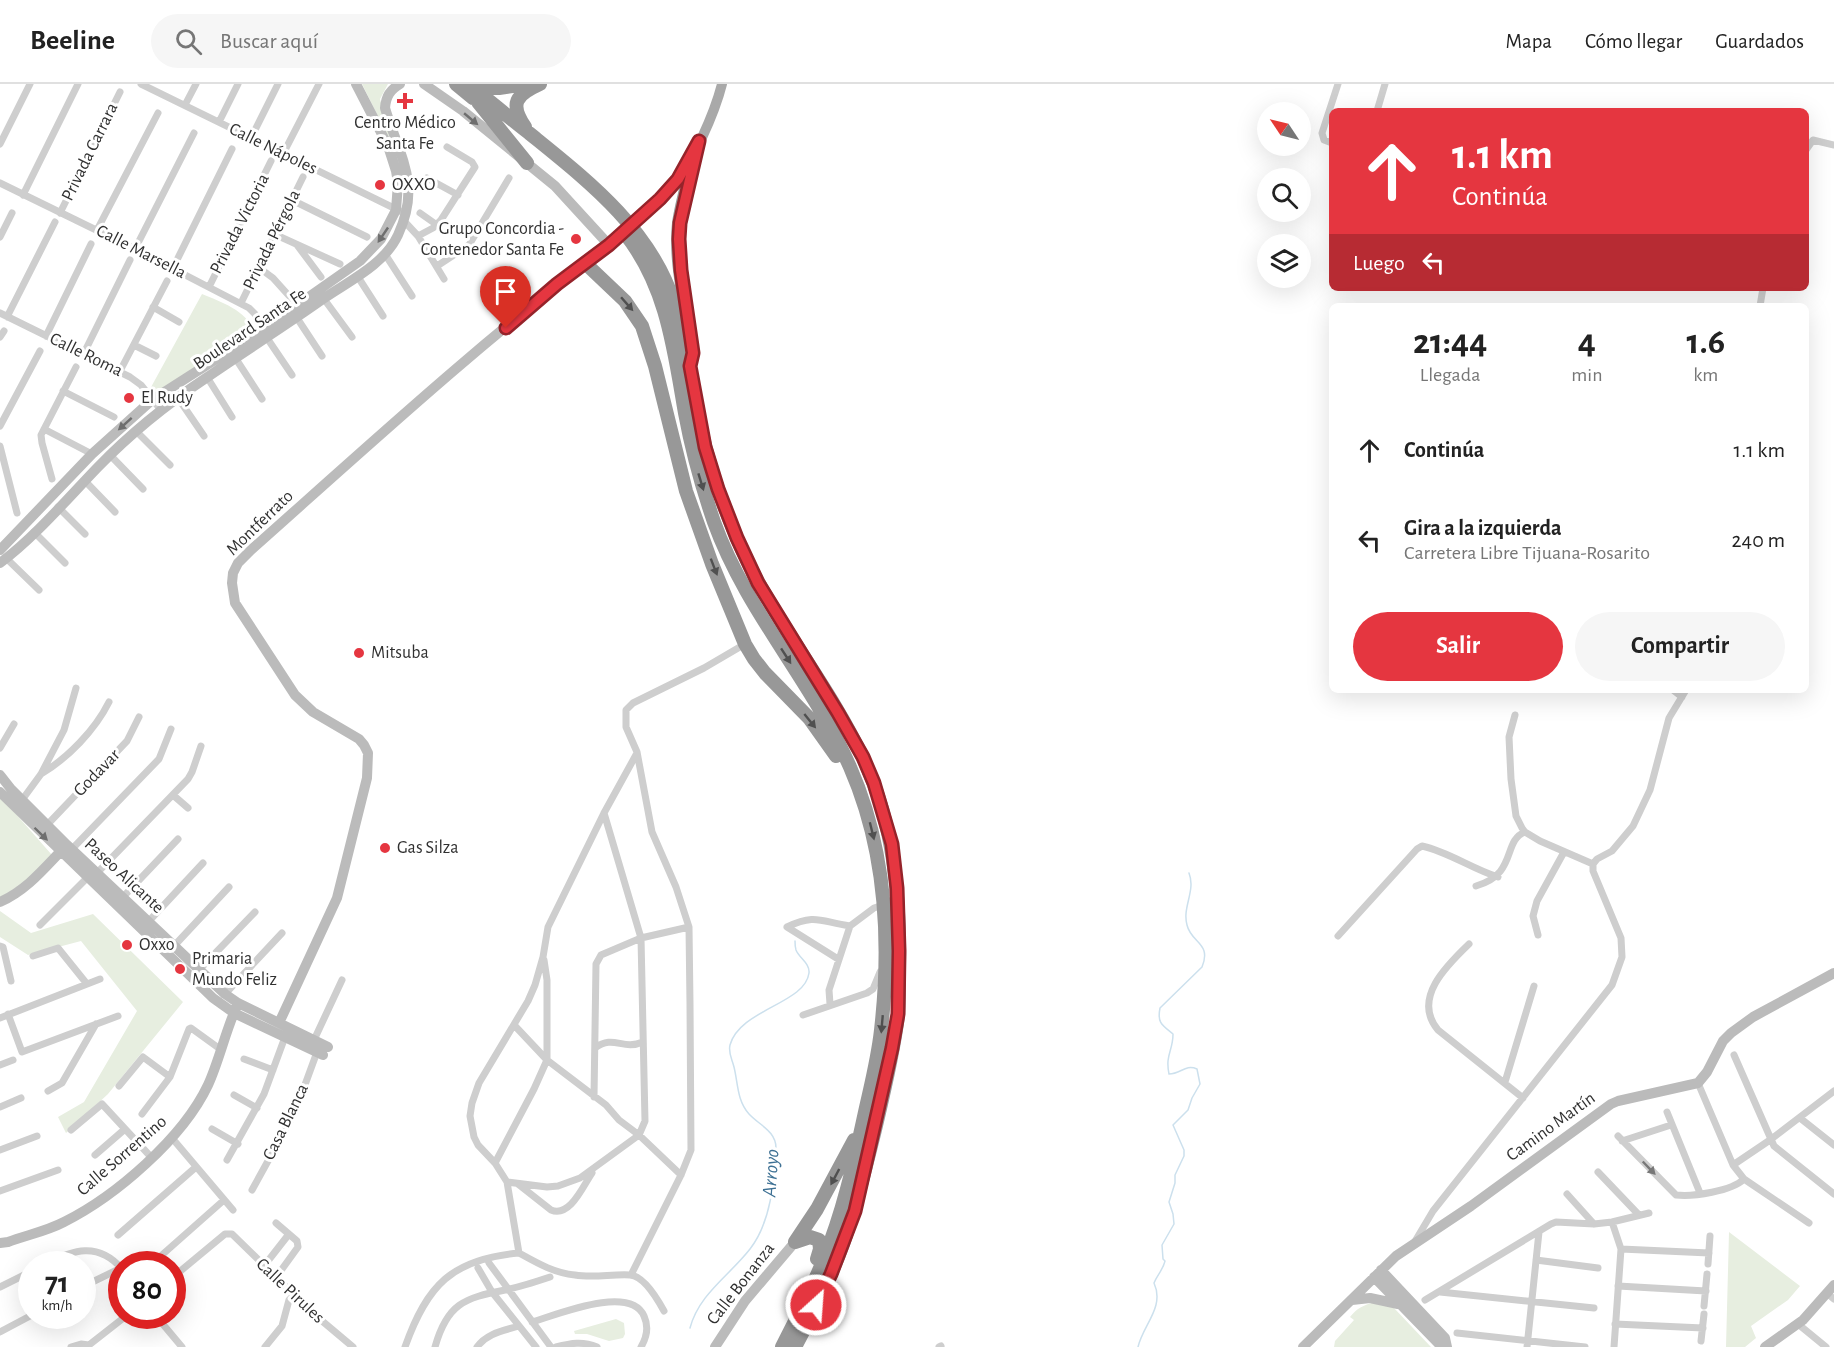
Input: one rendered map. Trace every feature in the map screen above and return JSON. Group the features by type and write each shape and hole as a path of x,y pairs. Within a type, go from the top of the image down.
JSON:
{"highway":[{"path":"456,84 559,167 602,205 645,261 665,312 673,341 698,472 716,527 756,610 825,721 849,765 872,829 883,905 885,960 881,1032 844,1204 812,1288 782,1347"},
{"path":"470,86 499,88 526,84"},
{"path":"530,134 518,115 516,105 525,90 540,84"},
{"path":"470,86 608,200 644,243 658,265 674,302 690,366 705,447 727,514 758,583 844,722 863,757 874,783 889,833 897,888 898,1014 878,1116 855,1211 831,1274 795,1347"},
{"path":"478,102 527,164"},
{"path":"690,366 693,353 679,239 680,223 699,141"},
{"path":"585,263 625,301 642,326 655,366 686,491 712,564 746,644 765,673 809,718 860,793"},
{"path":"795,1242 828,1189 862,1125"},
{"path":"795,1242 815,1237 820,1243 812,1288"}],"main road":[{"path":"609,245 678,179 699,141 718,99 722,84"}],"street":[{"path":"0,144 30,84"},
{"path":"23,195 78,84"},
{"name":"Calle Nápoles","path":"141,84 155,87 185,105 402,214"},
{"path":"185,105 196,84"},
{"path":"219,122 238,84"},
{"path":"251,138 278,84"},
{"path":"283,154 319,84"},
{"name":"Boulevard Santa Fe","path":"356,84 393,145"},
{"name":"Boulevard Santa Fe","path":"1,559 92,454 152,400 265,334 297,318 358,277 385,254 397,237 402,214 393,145 385,108 390,91 400,84"},
{"path":"424,84 555,186 609,245"},
{"path":"1330,108 1338,84"},
{"path":"1378,108 1385,84"},
{"name":"Privada Carrara","path":"60,213 120,92"},
{"path":"1329,112 1322,133 1324,140 1329,142"},
{"path":"97,230 158,113"},
{"path":"135,249 194,133"},
{"path":"1809,146 1814,140 1834,145"},
{"path":"418,236 437,225 475,165 447,147"},
{"path":"173,268 232,149"},
{"name":"Privada Victoria","path":"209,287 272,161"},
{"name":"Privada Pérgola","path":"241,303 303,177"},
{"path":"427,178 458,195"},
{"path":"437,266 473,240 509,178"},
{"name":"Calle Marsella","path":"0,183 241,303 252,311 292,375"},
{"path":"291,200 367,237"},
{"path":"0,237 12,213"},
{"path":"420,213 437,225"},
{"path":"402,214 444,279"},
{"name":"Boulevard Santa Fe","path":"1,559 34,532 136,431 161,410 236,359 360,261 402,214"},
{"path":"4,315 55,222"},
{"path":"274,234 340,264"},
{"path":"46,336 91,244"},
{"path":"296,244 321,277"},
{"name":"Montferrato","path":"279,1023 337,898 350,854 367,778 368,753 359,739 313,712 295,695 235,603 233,573 238,563 251,550 422,399 557,284 609,245"},
{"path":"385,254 412,296"},
{"path":"83,355 130,260"},
{"path":"258,267 273,278 291,298"},
{"path":"358,277 383,316"},
{"path":"120,371 167,281"},
{"path":"324,299 352,337"},
{"path":"153,308 179,322"},
{"name":"Calle Roma","path":"4,315 136,380 161,410"},
{"path":"297,318 322,356"},
{"path":"134,345 156,356"},
{"path":"0,426 40,351"},
{"path":"236,359 262,399"},
{"path":"52,478 41,435 76,367"},
{"path":"207,378 232,417"},
{"path":"63,392 114,417"},
{"path":"178,398 204,436"},
{"path":"44,429 92,454"},
{"path":"136,431 170,465"},
{"path":"0,446 17,513"},
{"path":"110,455 143,489"},
{"path":"85,481 115,512"},
{"path":"58,507 85,534"},
{"path":"34,532 64,563"},
{"path":"1,559 39,590"},
{"path":"631,1275 681,1175 691,1149 689,927 652,832 637,752 626,728 625,717 629,706 746,644"},
{"path":"22,800 41,774 64,730 76,688"},
{"path":"1593,864 1612,850 1633,826 1650,790 1669,718 1684,694"},
{"path":"41,774 55,766 98,722 109,702"},
{"path":"1414,1244 1428,1217 1607,994 1622,957 1621,938 1593,864 1525,832 1516,816 1509,737 1515,715"},
{"name":"Godavar","path":"47,825 128,741 139,717"},
{"path":"0,748 14,724"},
{"path":"0,902 31,883 158,760 171,729"},
{"path":"40,925 173,795 190,776 201,746"},
{"path":"519,1253 507,1182 474,1137 470,1116 472,1103 479,1083 515,1026 535,985 548,927 637,752"},
{"name":"Paseo Alicante","path":"0,775 66,848 201,988 285,1037 322,1051"},
{"name":"Paseo Alicante","path":"0,792 66,848"},
{"path":"173,795 188,808"},
{"path":"507,1182 547,1187 558,1186 580,1178 639,1135 645,1121 641,938 604,813"},
{"path":"1476,886 1489,883 1498,877 1516,838 1525,832"},
{"path":"123,897 178,839"},
{"path":"1338,936 1422,846 1432,848 1498,877"},
{"path":"1538,935 1533,916 1537,901 1564,852"},
{"path":"149,921 203,863"},
{"name":"Paseo Alicante","path":"92,875 123,897 149,921 225,994 236,1008 279,1023 314,1040 322,1051"},
{"path":"174,946 229,887"},
{"path":"830,1004 829,990 850,926 874,908 883,905"},
{"path":"199,970 255,912"},
{"path":"838,959 787,927 803,919 818,918 850,926"},
{"path":"594,1097 597,959 601,955 641,938 689,927"},
{"path":"225,994 282,933"},
{"path":"1469,944 1438,979 1430,993 1428,1010 1430,1021 1438,1030 1523,1098"},
{"path":"0,946 3,947 11,981"},
{"path":"33,956 58,948 87,984"},
{"path":"495,1163 547,1060 547,980 543,957"},
{"path":"803,1015 873,989 885,960"},
{"path":"1809,1223 1742,1181 1698,1083 1707,1072 1723,1041 1731,1033 1753,1017 1834,973"},
{"path":"0,1018 100,979"},
{"path":"314,1040 342,980"},
{"path":"1505,1082 1534,986"},
{"name":"Calle Sorrentino","path":"0,1243 9,1242 62,1223 88,1208 173,1140 198,1104 208,1084 236,1008"},
{"path":"8,1014 22,1052 118,1016"},
{"path":"48,1091 62,1083 97,1023"},
{"path":"515,1026 547,1060 639,1135 681,1175"},
{"path":"142,1114 170,1077 190,1028 220,1049"},
{"path":"227,1160 256,1108 285,1037"},
{"path":"595,1048 602,1042 609,1041 625,1046 643,1042"},
{"name":"Casa Blanca","path":"252,1190 295,1112 322,1051"},
{"path":"1734,1055 1770,1140 1776,1149 1834,1194"},
{"path":"119,1086 143,1057 170,1077"},
{"path":"244,1059 273,1070"},
{"path":"0,1065 13,1060"},
{"name":"Camino Martín","path":"1303,1347 1377,1274 1414,1244 1471,1206 1611,1104 1698,1083"},
{"path":"1733,1165 1834,1093"},
{"path":"234,1095 256,1108"},
{"path":"0,1107 21,1098"},
{"path":"71,1130 102,1104 151,1157"},
{"path":"1667,1112 1700,1193"},
{"path":"1800,1118 1834,1145"},
{"path":"1671,1125 1620,1138 1678,1196 1731,1188 1742,1181"},
{"path":"95,1155 125,1129"},
{"path":"212,1129 237,1144"},
{"path":"0,1150 37,1136"},
{"path":"173,1140 233,1210"},
{"path":"118,1235 196,1167"},
{"path":"516,1183 551,1210 564,1211 595,1169"},
{"path":"0,1191 58,1170"},
{"path":"1598,1172 1639,1215"},
{"path":"1567,1194 1594,1224"},
{"path":"166,1251 224,1200"},
{"path":"1425,1300 1556,1222 1594,1224 1649,1213"},
{"path":"1612,1222 1621,1249 1614,1347"},
{"path":"276,1223 297,1241 298,1247 277,1276"},
{"name":"Calle Pirules","path":"186,1267 229,1233 353,1347"},
{"path":"1527,1344 1539,1233"},
{"path":"264,1266 289,1234"},
{"path":"1708,1264 1710,1236"},
{"name":"Calle Bonanza","path":"715,1347 745,1300 795,1242"},
{"path":"1621,1249 1709,1253"},
{"path":"405,1347 417,1314 428,1296 442,1281 458,1269 477,1260 519,1253 544,1267 567,1274 631,1275 656,1294 664,1311"},
{"path":"1536,1260 1598,1268"},
{"path":"489,1263 551,1347"},
{"path":"478,1268 492,1292 536,1347"},
{"path":"1377,1274 1399,1304 1439,1344 1447,1347"},
{"path":"1377,1274 1445,1338 1447,1347"},
{"path":"1701,1341 1707,1274"},
{"path":"435,1347 442,1325 451,1311 474,1296 550,1277"},
{"path":"0,1287 18,1278"},
{"path":"0,1282 11,1281"},
{"path":"1618,1286 1706,1291"},
{"path":"1440,1292 1594,1308"},
{"path":"1765,1347 1798,1324 1832,1293"},
{"path":"266,1347 282,1326 289,1300 294,1295"},
{"path":"1351,1300 1370,1298 1399,1304"},
{"path":"532,1322 605,1301 627,1302 642,1311 645,1318 646,1335 641,1347"},
{"path":"0,1332 18,1322"},
{"path":"1615,1324 1703,1328"},
{"path":"1798,1324 1826,1347"},
{"path":"477,1347 492,1334 519,1326"},
{"path":"71,1347 81,1344 90,1346 110,1329"},
{"path":"167,1329 182,1347"},
{"path":"1457,1333 1527,1344 1585,1347"},
{"path":"556,1347 574,1343 597,1347"}],"shaded area":[{"path":"362,84 388,84 380,99 389,138"},
{"path":"202,294 239,312 254,331 156,397 150,389"},
{"path":"0,796 52,855 26,881 0,898"},
{"path":"0,911 31,933 93,914 183,1002 108,1094 66,1133 58,1117 84,1102 137,1011 81,941 28,955 0,937"},
{"path":"1729,1232 1800,1286 1788,1300 1751,1326 1756,1338 1745,1347 1726,1347"},
{"path":"1375,1302 1394,1308 1431,1347 1334,1347 1335,1341 1354,1320 1350,1317 1361,1307"},
{"path":"616,1319 624,1323 623,1338 609,1341 587,1334 575,1334 574,1331"}],"waterway":[{"path":"1138,1347 1157,1300 1154,1283 1165,1261 1162,1245 1174,1224 1169,1202 1184,1150 1173,1125 1188,1110 1200,1084 1197,1069 1186,1068 1169,1074 1168,1062 1173,1034 1163,1026 1159,1017 1160,1008 1202,967 1204,959 1203,948 1192,936 1187,925 1186,912 1191,886 1189,873"},
{"name":"Arroyo","path":"690,1328 694,1316 707,1295 750,1249 763,1227 767,1214 774,1174 775,1142 770,1133 749,1114 742,1103 730,1045 736,1033 746,1023 785,1000 805,984 809,969 799,956 795,941"}],"place":[{"name":"Centro Médico Santa Fe","path":"405,101"},
{"name":"OXXO","path":"380,185"},
{"name":"Grupo Concordia - Contenedor Santa Fe","path":"576,239"},
{"name":"El Rudy","path":"129,398"},
{"name":"Mitsuba","path":"359,653"},
{"name":"Gas Silza","path":"385,848"},
{"name":"Oxxo","path":"127,945"},
{"name":"Primaria Mundo Feliz","path":"180,969"}],"route":[{"path":"506,328 557,284 609,245 674,186 699,141 680,223 678,253 693,353 690,366 705,447 727,514 758,583 863,757 874,783 892,844 897,888 898,1014 892,1048 855,1211 831,1274 816,1305"}]}
